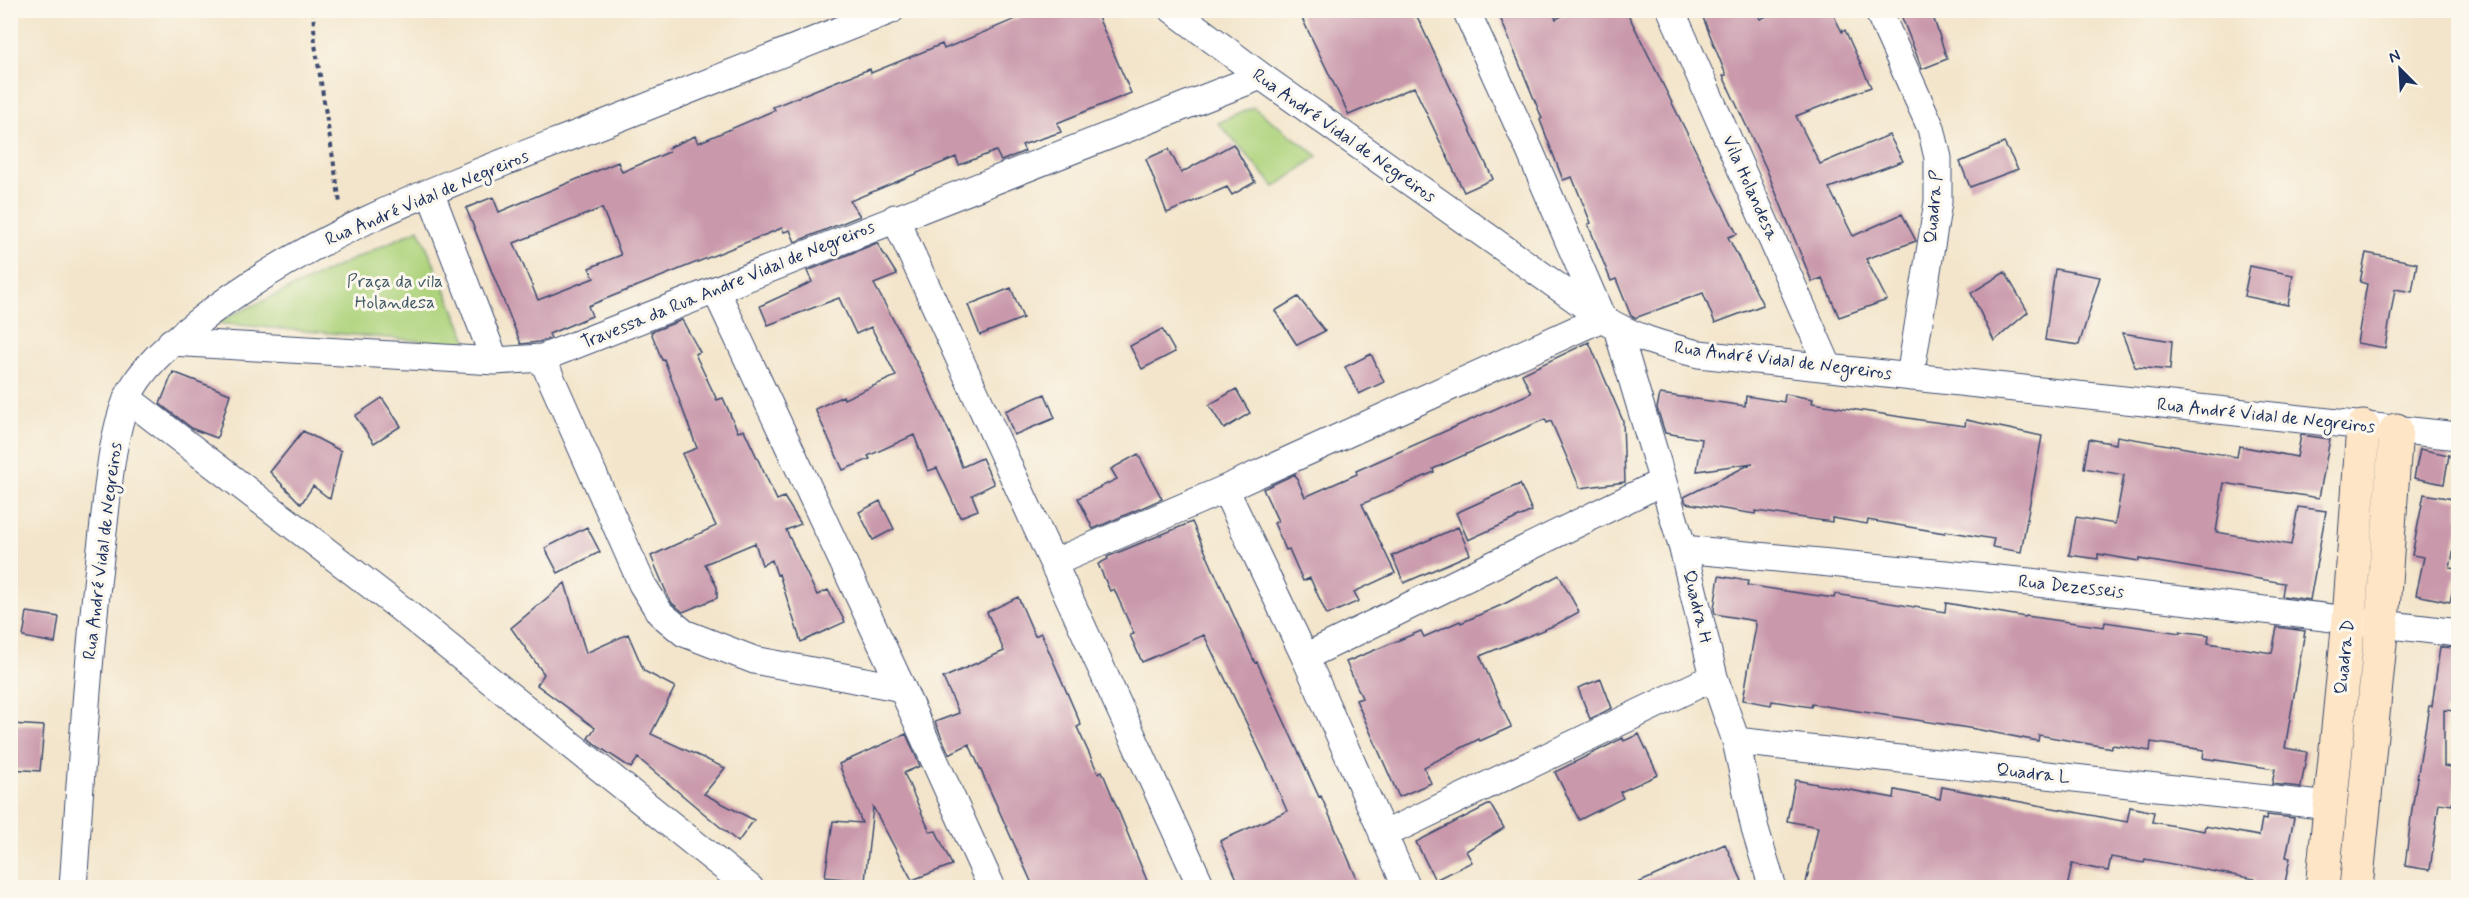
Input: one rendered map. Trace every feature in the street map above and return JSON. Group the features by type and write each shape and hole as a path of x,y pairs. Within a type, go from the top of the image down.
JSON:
{"street":[{"name":"Rua André Vidal de Negreiros","path":"73,888 89,642 115,444 127,398 145,370 171,342 227,298 344,230 430,192 891,10"},
{"name":"Rua André Vidal de Negreiros","path":"1173,10 1261,76 1610,323 1656,344 1699,354 1828,366 1910,377 2458,436"},
{"path":"1053,563 1610,323 1466,10"},
{"name":"Vila Holandesa","path":"1671,10 1828,366"},
{"name":"Quadra P","path":"1878,10 1930,128 1938,158 1938,202 1910,377"},
{"name":"Travessa da Rua Andre Vidal de Negreiros","path":"171,342 495,361 542,358 1261,76"},
{"path":"430,192 495,361"},
{"path":"895,218 1202,888"},
{"path":"716,291 902,688 992,888"},
{"name":"Quadra H","path":"1610,323 1683,549 1714,677 1736,741 1755,829 1773,888"},
{"path":"542,358 642,584 660,613 684,633 754,660 902,688"},
{"path":"127,398 395,604 750,888"},
{"name":"Quadra D","path":"2322,888 2349,619 2363,427"},
{"name":"Quadra D","path":"2356,888 2382,623 2396,430"},
{"path":"1305,657 1662,482"},
{"path":"1225,489 1305,657 1407,888"},
{"name":"Rua Dezesseis","path":"1683,549 2029,582 2458,633"},
{"path":"1383,835 1714,677"},
{"name":"Quadra L","path":"1736,741 2330,806"}],"path":[{"path":"313,10 315,44 344,230"}],"green space":[{"path":"1253,107 1318,156 1275,187 1218,123"},
{"name":"Praça da vila Holandesa","path":"419,229 469,345 215,323"}],"building":[{"path":"1037,10 1095,10 1131,93 1057,123 1061,132 1022,145 1025,151 1001,161 996,151 959,165 956,157 850,201 860,216 795,242 790,230 784,232 782,228 588,306 592,316 549,334 551,338 521,344 466,208 493,197 499,212 618,162 622,172 669,152 668,148 695,136 698,143 775,110 773,107 837,81 870,69 871,73 942,44 944,49","holes":["602,208 621,255 589,268 594,278 538,300 514,243"]},
{"path":"1298,10 1414,10 1493,179 1464,192 1414,87 1349,115"},
{"path":"1497,10 1551,10 1556,19 1575,10 1626,10 1737,234 1728,237 1763,305 1715,323 1703,293 1635,318 1631,316 1616,279 1611,281 1572,177 1563,180 1540,120 1542,118"},
{"path":"1700,10 1756,10 1760,19 1781,10 1831,10 1842,32 1845,30 1871,87 1796,116 1820,164 1889,135 1903,161 1829,188 1853,236 1902,214 1916,241 1866,259 1887,300 1839,317 1822,278 1812,282 1766,168 1723,76 1726,75"},
{"path":"1899,10 1931,10 1947,59 1922,69"},
{"path":"2004,143 2018,169 1970,187 1960,162"},
{"path":"1233,144 1255,182 1232,195 1227,187 1167,213 1146,159 1169,149 1181,173"},
{"path":"877,243 897,275 874,284 923,375 950,434 962,467 982,458 994,484 972,495 978,510 960,517 937,468 928,471 914,435 868,456 870,459 843,470 815,409 896,376 871,327 856,334 839,298 768,325 760,306 812,282 807,271"},
{"path":"2366,253 2417,263 2412,292 2395,289 2385,348 2357,343 2367,284 2360,282"},
{"path":"2250,266 2293,275 2288,305 2244,296"},
{"path":"2055,269 2100,277 2079,345 2045,340"},
{"path":"2005,272 2028,312 1994,341 1971,293"},
{"path":"1011,288 1023,318 980,335 968,305"},
{"path":"1298,297 1325,331 1297,345 1275,311"},
{"path":"682,320 700,352 695,354 717,400 723,398 738,432 744,430 777,500 784,497 801,524 786,530 817,595 828,590 845,622 801,642 779,574 777,575 772,560 762,565 755,543 705,564 717,587 717,598 683,612 672,603 651,556 716,526 682,454 697,448 664,359 662,360 651,332"},
{"path":"1162,329 1175,352 1142,369 1130,346"},
{"path":"2122,333 2172,341 2170,370 2135,367"},
{"path":"1589,342 1623,421 1625,482 1580,488 1551,421 1547,423 1545,419 1433,469 1434,472 1362,504 1395,573 1354,592 1359,601 1327,615 1310,578 1303,581 1289,549 1286,550 1274,523 1278,521 1263,489 1295,474 1305,497 1357,474 1356,471 1531,393 1522,374"},
{"path":"1371,354 1384,382 1359,394 1345,367"},
{"path":"173,372 230,394 217,438 193,429 160,404"},
{"path":"1236,389 1250,413 1224,429 1209,405"},
{"path":"1045,394 1055,418 1014,435 1005,411"},
{"path":"1660,394 1745,406 1746,396 1784,402 1785,394 1813,399 1812,403 1965,426 1966,420 2042,436 2021,552 1992,547 1994,539 1945,531 1945,533 1868,520 1867,524 1832,518 1832,522 1756,511 1755,514 1686,503 1684,497 1753,463 1697,471 1702,439 1665,433 1657,408"},
{"path":"382,398 401,426 374,443 355,416"},
{"path":"303,431 341,451 330,499 313,486 301,504 270,472"},
{"path":"2301,435 2330,439 2319,498 2224,483 2216,532 2291,545 2298,507 2326,511 2310,600 2282,596 2284,583 2139,559 2139,561 2098,554 2098,559 2069,555 2076,517 2115,524 2124,475 2084,468 2089,439 2116,444 2117,436 2237,457 2239,446 2297,457"},
{"path":"2420,449 2449,455 2444,484 2414,478"},
{"path":"1138,454 1162,499 1093,529 1078,498 1117,479 1111,469"},
{"path":"1520,484 1532,511 1468,540 1456,513"},
{"path":"2424,494 2458,500 2458,528 2450,568 2457,569 2450,602 2416,595 2424,557 2412,555"},
{"path":"880,501 894,529 873,540 859,512"},
{"path":"1192,522 1255,663 1257,662 1319,797 1321,796 1361,888 1241,888 1220,841 1287,811 1273,778 1204,635 1142,662 1130,635 1134,634 1114,589 1110,591 1098,564 1108,559 1107,557"},
{"path":"587,527 600,552 558,573 545,548"},
{"path":"1458,527 1470,554 1404,583 1392,556"},
{"path":"1559,575 1579,612 1555,625 1480,656 1511,727 1480,741 1479,739 1424,767 1431,783 1399,797 1356,700 1362,698 1346,662 1421,631 1424,637 1460,621 1461,623 1506,603"},
{"path":"1719,576 1748,581 1747,585 1834,598 1835,594 1945,612 1946,603 2025,617 2104,627 2105,622 2209,635 2208,643 2272,653 2277,627 2305,631 2285,748 2307,752 2301,787 2272,784 2275,769 2203,758 2204,750 2151,742 2150,751 2112,745 2112,748 2039,735 2038,741 1812,704 1811,707 1772,701 1771,705 1743,700 1756,625 1755,621 1715,614"},
{"path":"565,583 586,653 628,634 644,671 675,687 651,734 725,768 704,794 754,820 738,842 638,758 631,768 599,747 588,738 595,728 537,685 544,674 511,628"},
{"path":"1018,597 1035,636 1041,633 1081,725 1077,727 1098,773 1102,771 1150,888 1034,888 969,744 949,754 935,722 959,713 943,678 1004,651 987,612"},
{"path":"27,612 59,617 55,643 23,637"},
{"path":"2440,647 2458,648 2458,711 2444,710 2444,766 2457,768 2452,805 2439,803 2430,870 2405,866 2412,809 2429,706 2432,706"},
{"path":"1601,679 1612,708 1590,719 1578,688"},
{"path":"10,724 44,726 40,771 10,769"},
{"path":"906,734 920,766 904,773 930,832 936,831 952,865 912,880 873,807 865,881 825,877 833,821 862,823 839,764"},
{"path":"1639,734 1658,775 1620,792 1623,798 1579,820 1555,772 1623,738 1624,741"},
{"path":"1795,780 1894,798 1895,790 1940,799 1942,787 2127,822 2130,807 2154,812 2152,822 2204,831 2205,826 2259,836 2262,819 2266,820 2267,815 2294,818 2286,857 2290,858 2284,888 2254,888 2255,879 2145,859 2144,863 2111,857 2108,871 2072,864 2067,888 1805,888 1818,827 1787,821"},
{"path":"1490,804 1504,828 1466,851 1472,862 1435,880 1416,842"},
{"path":"1725,844 1742,881 1727,888 1627,888"}]}
